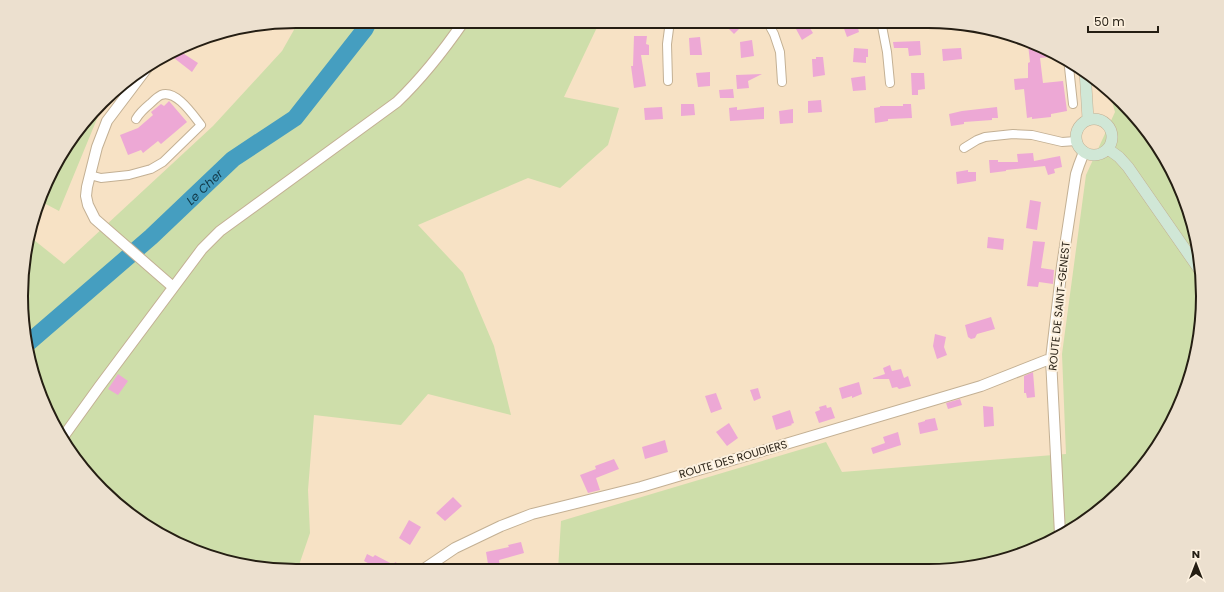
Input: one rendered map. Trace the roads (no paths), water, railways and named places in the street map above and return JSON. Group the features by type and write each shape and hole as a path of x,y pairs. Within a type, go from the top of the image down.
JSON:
{"main road":[{"path":"1086,79 1088,119"},
{"path":"1088,119 1100,119 1110,127 1112,132 1111,144 1103,153 1090,155 1080,149 1076,141 1078,127 1088,119"},
{"path":"1108,149 1119,157 1128,167 1194,262"}],"street":[{"path":"66,433 202,249 220,231 397,102 418,82 459,28"},
{"path":"668,81 667,44 669,28"},
{"path":"771,28 780,52 782,82"},
{"path":"882,28 887,52 890,83"},
{"path":"1071,70 1073,104"},
{"path":"139,79 107,121 97,147 86,196 88,205 95,219 173,287"},
{"path":"90,175 101,178 129,175 151,169 163,162 201,125 179,99 170,95 161,95 154,99 136,119"},
{"path":"964,148 985,137 1013,134 1032,135 1062,142 1076,141"},
{"name":"ROUTE DE SAINT-GENEST","path":"1060,529 1051,359 1062,266 1076,174 1084,152"},
{"name":"ROUTE DES ROUDIERS","path":"430,564 455,548 501,526 532,514 641,487 974,388 1051,359"}],"waterway":[{"name":"Le Cher","path":"32,340 151,237 233,159 295,118 366,28"}]}
